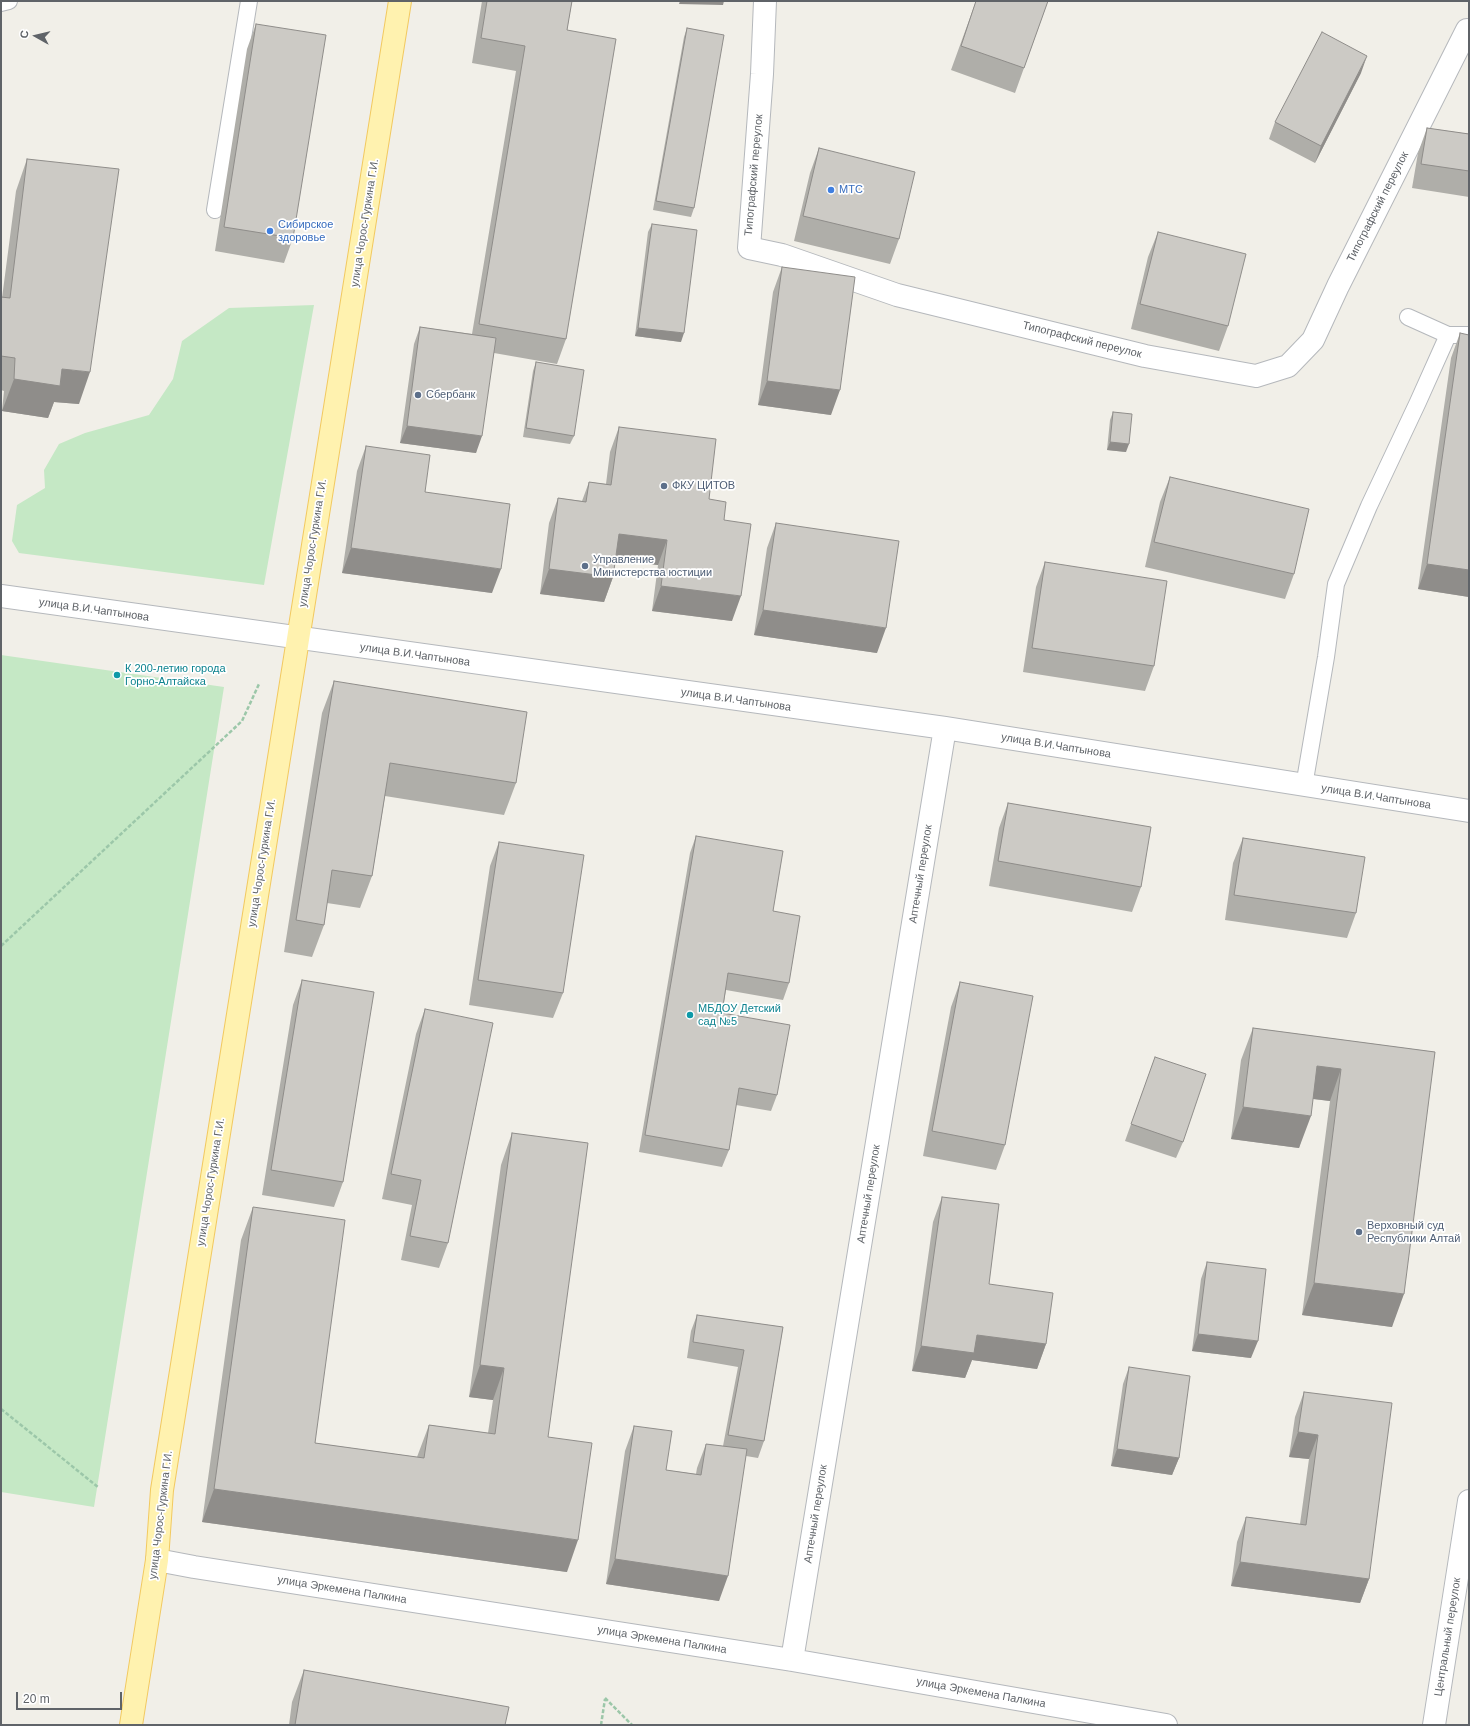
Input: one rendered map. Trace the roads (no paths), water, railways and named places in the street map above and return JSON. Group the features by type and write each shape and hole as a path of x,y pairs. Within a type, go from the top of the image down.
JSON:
{"main road":[{"name":"улица Чорос-Гуркина Г.И.","path":"131,1725 156,1560 162,1490 400,1"}],"street":[{"name":"Типографский переулок","path":"765,1 762,74 748,248 782,255 897,295 1145,356 1256,376 1288,366 1313,340 1338,286 1467,30"},
{"name":"улица В.И.Чаптынова","path":"1,596 945,728 1469,811"},
{"name":"Аптечный переулок","path":"792,1660 945,728"},
{"name":"Центральный переулок","path":"1434,1725 1469,1501"},
{"name":"улица Эркемена Палкина","path":"156,1560 792,1660 1166,1725"}],"lane":[{"path":"1,4 9,1"},
{"path":"215,210 249,1"},
{"path":"1408,317 1448,335 1469,335"},
{"path":"1304,786 1336,584 1369,506 1448,335"}],"place":[{"name":"МТС","path":"831,190"},
{"name":"Сибирское здоровье","path":"270,231"},
{"name":"Сбербанк","path":"418,395"},
{"name":"ФКУ ЦИТОВ","path":"664,486"},
{"name":"Управление Министерства юстиции","path":"585,566"},
{"name":"К 200-летию города Горно-Алтайска","path":"117,675"},
{"name":"МБДОУ Детский сад №5","path":"690,1015"},
{"name":"Верховный суд Республики Алтай","path":"1359,1232"}]}
